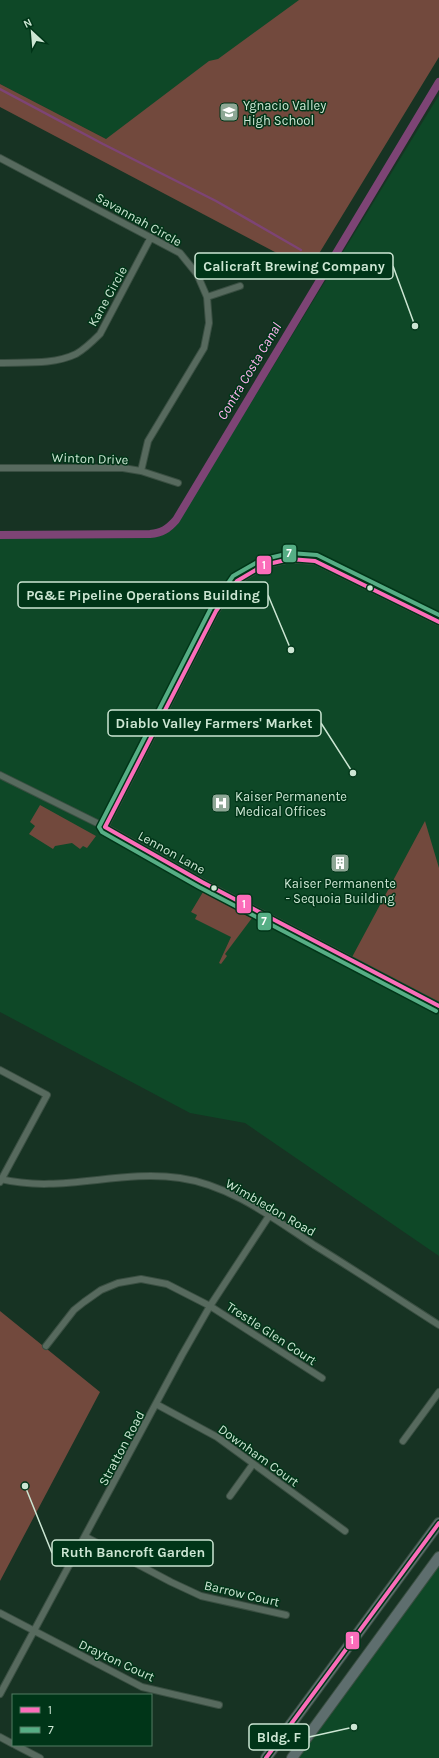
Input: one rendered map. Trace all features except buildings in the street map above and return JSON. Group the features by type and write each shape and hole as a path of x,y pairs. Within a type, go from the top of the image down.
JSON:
{"highway":[{"path":"266,1758 439,1523"},
{"path":"292,1758 439,1557"}],"street":[{"name":"Savannah Circle","path":"0,158 151,237 180,254 197,274 207,297 209,323 204,348 148,441 141,471"},
{"name":"Kane Circle","path":"0,363 52,362 77,354 88,345 100,334 151,237"},
{"path":"207,297 240,286"},
{"name":"Winton Drive","path":"0,468 122,468 141,471 178,483"},
{"path":"105,827 216,611 237,581 264,565 290,559 315,561 439,622"},
{"name":"Lennon Lane","path":"0,775 105,827 202,882 439,1006"},
{"path":"0,1070 47,1095 0,1180"},
{"name":"Wimbledon Road","path":"0,1180 37,1185 151,1175 181,1178 206,1184 228,1192 269,1216 439,1324"},
{"name":"Stratton Road","path":"0,1694 86,1537 182,1355 210,1306 269,1216"},
{"name":"Trestle Glen Court","path":"46,1346 74,1310 101,1290 118,1283 141,1280 167,1284 210,1306 322,1378"},
{"path":"403,1441 439,1392"},
{"name":"Downham Court","path":"156,1404 217,1437 345,1531"},
{"path":"230,1496 253,1464"},
{"name":"Barrow Court","path":"86,1537 171,1582 201,1596 286,1615"},
{"name":"Drayton Court","path":"0,1613 142,1687 219,1705"},
{"path":"0,1737 12,1743"},
{"path":"18,1746 40,1758"}],"shaded area":[{"name":"Ygnacio Valley High School","path":"0,0 439,0 439,57 106,139 0,84"},
{"name":"Ygnacio Valley High School","path":"299,0 439,0 439,57 309,270 0,107 0,84 106,139 209,61 218,59"},
{"path":"439,95 439,1256 245,1123 190,1113 0,1012 0,537 155,537 161,536 172,529 178,522"},
{"path":"40,805 96,836 87,848 83,846 80,849 72,843 55,846 53,849 29,834 35,826 30,822"},
{"path":"425,821 439,868 439,1006 351,959"},
{"path":"203,892 252,918 225,954 227,956 221,964 219,963 231,937 195,919 197,915 191,912"},
{"path":"0,1311 100,1392 0,1581"},
{"path":"439,1557 439,1758 292,1758"}],"waterway":[{"name":"Contra Costa Canal","path":"0,535 150,534 161,532 176,520 439,82"},
{"path":"0,89 103,144 216,201 301,250"}],"transit line":[{"name":"7","path":"436,1011 199,887 102,832 99,827 211,608 233,576 261,560 290,553 317,555 439,615"},
{"name":"1","path":"439,622 315,561 290,559 264,565 237,581 216,611 105,827 202,882 439,1006"},
{"name":"1","path":"266,1758 439,1523"}],"place":[{"name":"Ygnacio Valley High School","path":"229,112"},
{"name":"Calicraft Brewing Company","path":"415,326"},
{"name":"PG&E Pipeline Operations Building","path":"291,650"},
{"name":"Diablo Valley Farmers' Market","path":"353,773"},
{"name":"Kaiser Permanente Medical Offices","path":"221,803"},
{"name":"Kaiser Permanente - Sequoia Building","path":"340,863"},
{"name":"Ruth Bancroft Garden","path":"25,1486"},
{"name":"Bldg. F","path":"354,1727"}]}
